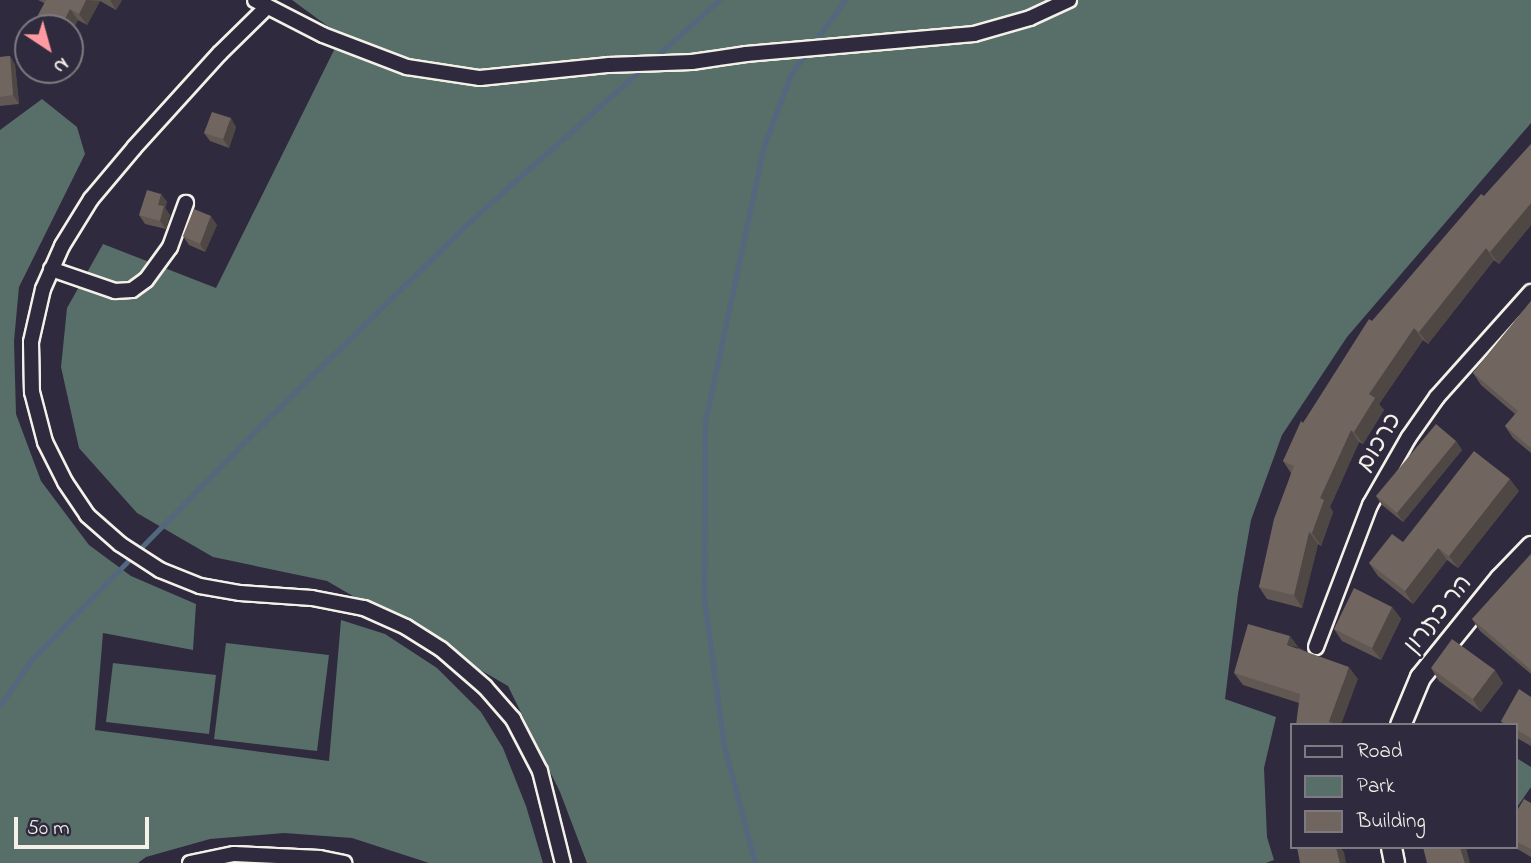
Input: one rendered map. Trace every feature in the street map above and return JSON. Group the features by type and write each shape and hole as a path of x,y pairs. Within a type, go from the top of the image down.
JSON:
{"street":[{"path":"563,863 540,771 513,719 485,687 442,649 406,627 364,608 312,598 240,593 200,586 160,570 120,544 87,514 65,482 45,442 32,392 31,342 43,289 51,269 91,199 261,4 323,35 407,67 480,78 609,65 692,62 746,54 974,34 1030,18 1069,0"},
{"path":"51,269 115,291 132,290 146,280 170,247 186,203"},
{"name":"כרכום","path":"1316,647 1370,505 1409,437 1437,397 1531,292"},
{"name":"הר כתרון","path":"1402,723 1420,677 1500,578 1531,546"},
{"path":"190,863 234,854 320,858 344,863"}],"green space":[{"path":"292,0 1531,0 1531,123 1347,337 1282,435 1251,520 1238,594 1225,699 1276,717 1264,768 1267,837 1274,860 1266,863 587,863 560,792 508,686 327,581 213,557 137,513 79,448 61,367 67,308 103,244 216,288 341,36"},
{"path":"42,99 77,127 85,154 19,287 14,341 16,414 41,481 89,545 131,576 196,604 193,650 103,633 95,730 329,761 341,620 385,634 437,668 481,712 503,748 526,806 543,863 429,863 352,838 284,833 210,839 146,857 138,863 0,863 0,130"},
{"path":"226,643 329,655 317,751 214,739"},
{"path":"113,663 216,675 209,734 106,722"},
{"path":"1517,758 1531,767 1531,787 1517,807"}],"building":[{"path":"46,0 86,0 79,14 70,9 67,14 38,14"},
{"path":"10,56 13,95 0,97 0,57"},
{"path":"212,112 231,118 223,139 204,133"},
{"path":"1531,144 1531,203 1490,252 1486,248 1419,332 1414,328 1369,394 1375,398 1354,432 1351,430 1320,498 1324,500 1312,533 1309,532 1294,595 1259,587 1274,519 1294,466 1283,461 1301,421 1303,423 1369,319 1372,321 1481,194 1484,196"},
{"path":"147,190 161,194 158,205 164,206 160,221 139,215"},
{"path":"194,209 211,216 200,244 183,236"},
{"path":"1531,301 1531,448 1505,426 1518,411 1473,373"},
{"path":"1436,424 1456,441 1397,513 1376,496"},
{"path":"1474,451 1510,479 1449,556 1438,548 1405,591 1369,563 1392,534 1403,542"},
{"path":"1531,554 1531,670 1472,619"},
{"path":"1354,588 1392,607 1372,648 1334,629"},
{"path":"1248,624 1290,636 1287,645 1349,667 1329,722 1333,723 1296,723 1300,694 1234,673"},
{"path":"1452,639 1495,670 1473,699 1431,668"},
{"path":"1519,689 1531,697 1531,738 1517,730 1517,723 1501,721"},
{"path":"1524,799 1531,803 1531,849 1517,842 1517,811"},
{"path":"1297,849 1336,849 1340,863 1300,863"},
{"path":"1424,849 1461,849 1465,863 1427,863"}],"waterway":[{"path":"653,59 719,0"},
{"path":"755,863 724,746 704,599 705,422 764,145 791,74 845,0"},
{"path":"0,705 31,660 250,436 470,221 643,68"}]}
